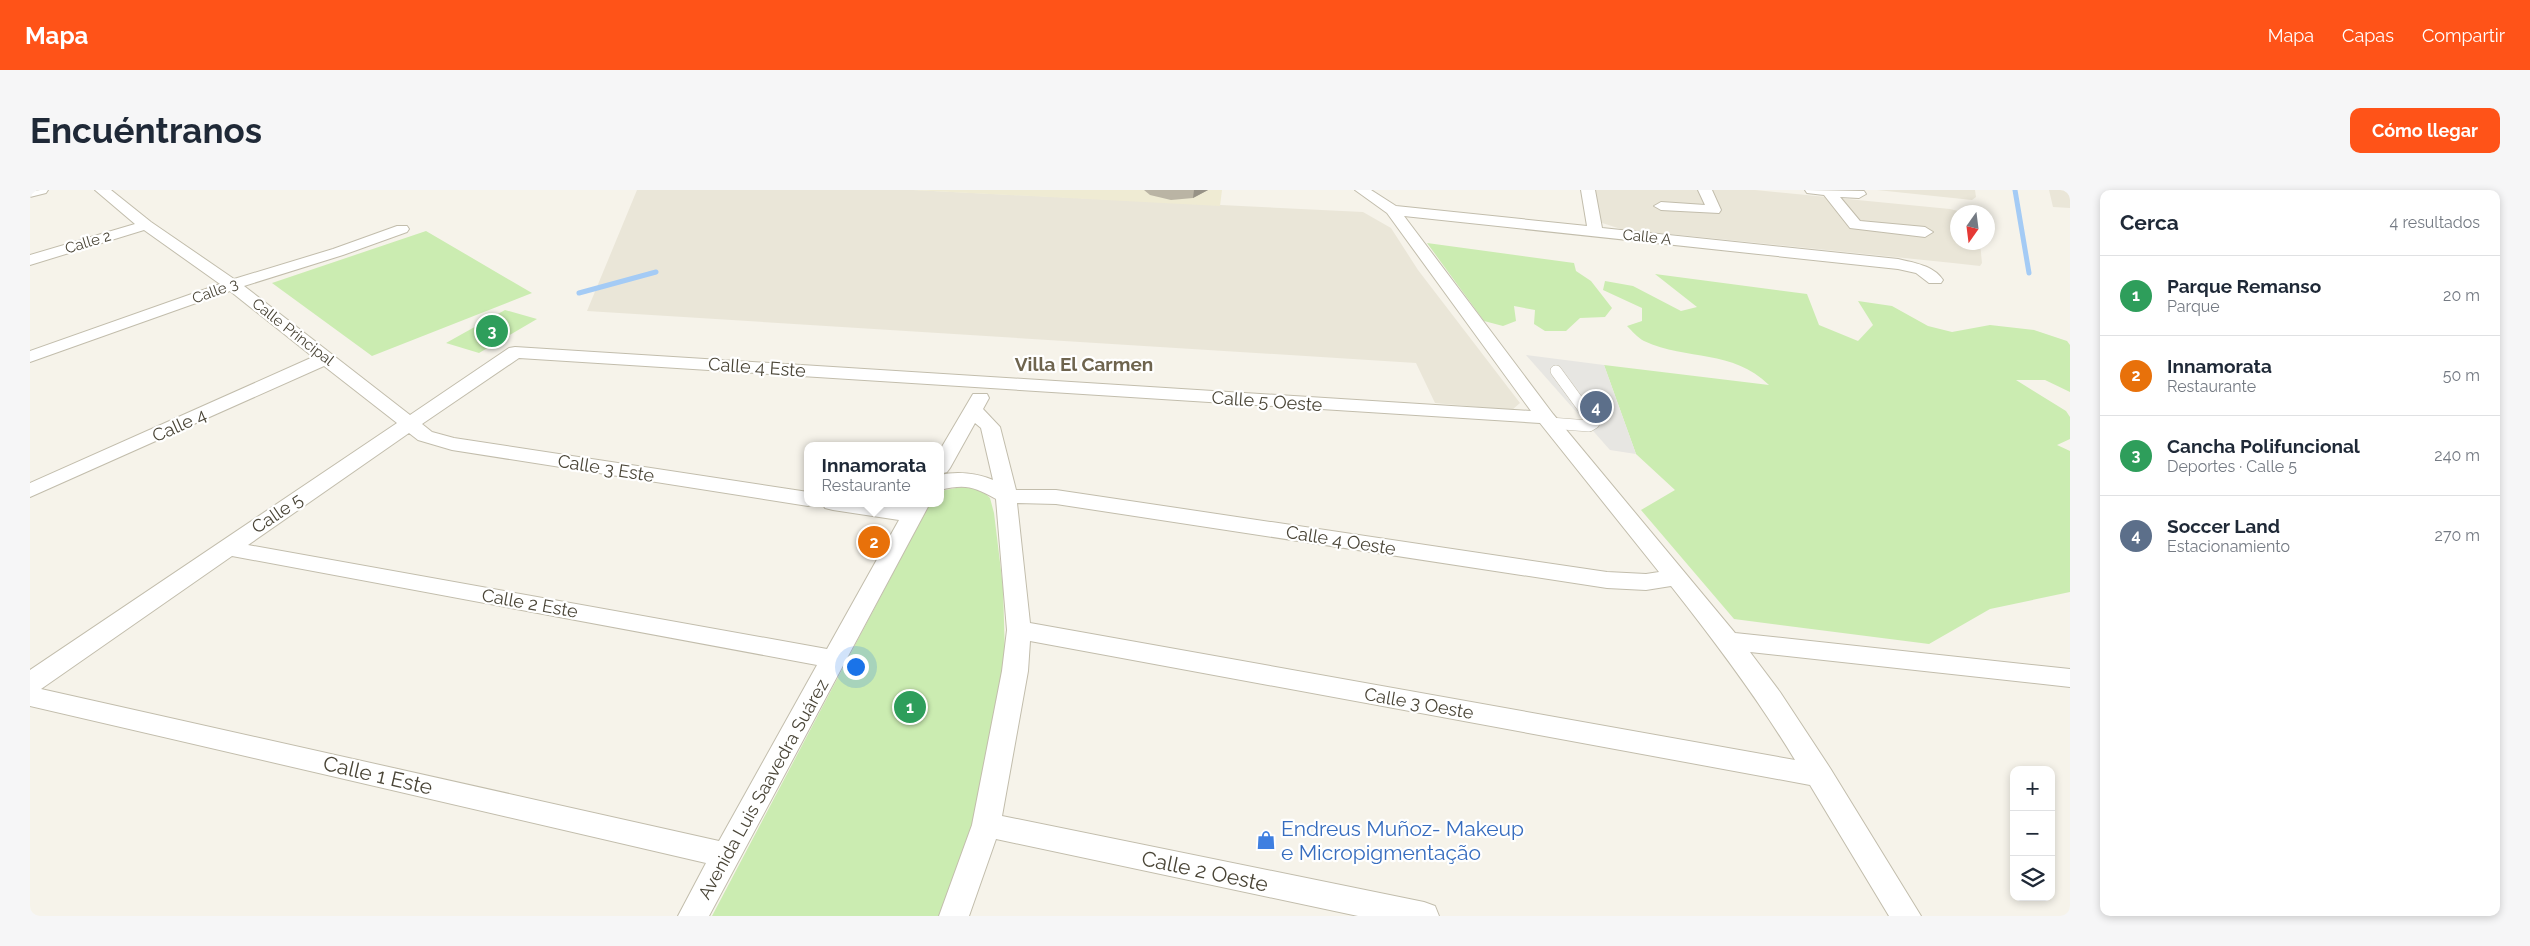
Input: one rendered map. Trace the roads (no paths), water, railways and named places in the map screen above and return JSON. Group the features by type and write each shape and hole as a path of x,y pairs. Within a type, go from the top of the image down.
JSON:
{"street":[{"path":"30,193 41,190"},
{"name":"Calle Principal","path":"102,190 146,225 232,285 410,424"},
{"name":"Calle A","path":"1362,190 1392,210 1898,264 1922,270 1935,280"},
{"path":"1588,190 1595,231"},
{"path":"1661,206 1714,210 1705,190"},
{"path":"1812,190 1860,194"},
{"path":"1828,192 1855,225 1925,232"},
{"path":"1392,210 1548,421 1728,641 1771,699 1906,916"},
{"name":"Calle 2","path":"30,260 146,225"},
{"name":"Calle 3","path":"30,357 232,285 338,252 402,229"},
{"name":"Calle 4 Este","path":"527,351 987,383"},
{"name":"Calle 5","path":"30,683 511,353 527,351"},
{"name":"Calle 4","path":"30,491 327,358"},
{"path":"944,461 974,410 987,383"},
{"name":"Calle 5 Oeste","path":"987,383 1548,421"},
{"path":"954,916 986,825 999,766 1015,672 1019,630 1006,496 990,427 974,410"},
{"name":"Calle 3 Este","path":"410,424 425,436 452,444 804,498"},
{"path":"944,482 966,480 983,483 1006,496"},
{"name":"Calle 4 Oeste","path":"1006,496 1056,497 1607,580 1646,582 1676,578"},
{"path":"888,507 915,509"},
{"name":"Avenida Luis Saavedra Suárez","path":"692,916 915,509"},
{"name":"Calle 2 Este","path":"226,548 834,659"},
{"name":"Calle 3 Oeste","path":"1019,630 1820,776"},
{"path":"1728,641 2070,678"},
{"name":"Calle 1 Este","path":"30,696 726,855"},
{"name":"Calle 2 Oeste","path":"986,825 1424,916"}],"lane":[{"path":"1548,421 1589,426 1594,423 1555,370"}],"waterway":[{"path":"2015,190 2029,273"},
{"path":"579,293 656,272"}],"place":[{"name":"Cancha Polifuncional","path":"492,331"},
{"name":"Soccer Land","path":"1596,407"},
{"name":"Innamorata","path":"874,542"},
{"name":"Parque Remanso","path":"910,707"},
{"name":"Endreus Muñoz- Makeup e Micropigmentação","path":"1266,840"}],"district":[{"name":"Villa El Carmen","path":"1084,364"}]}
